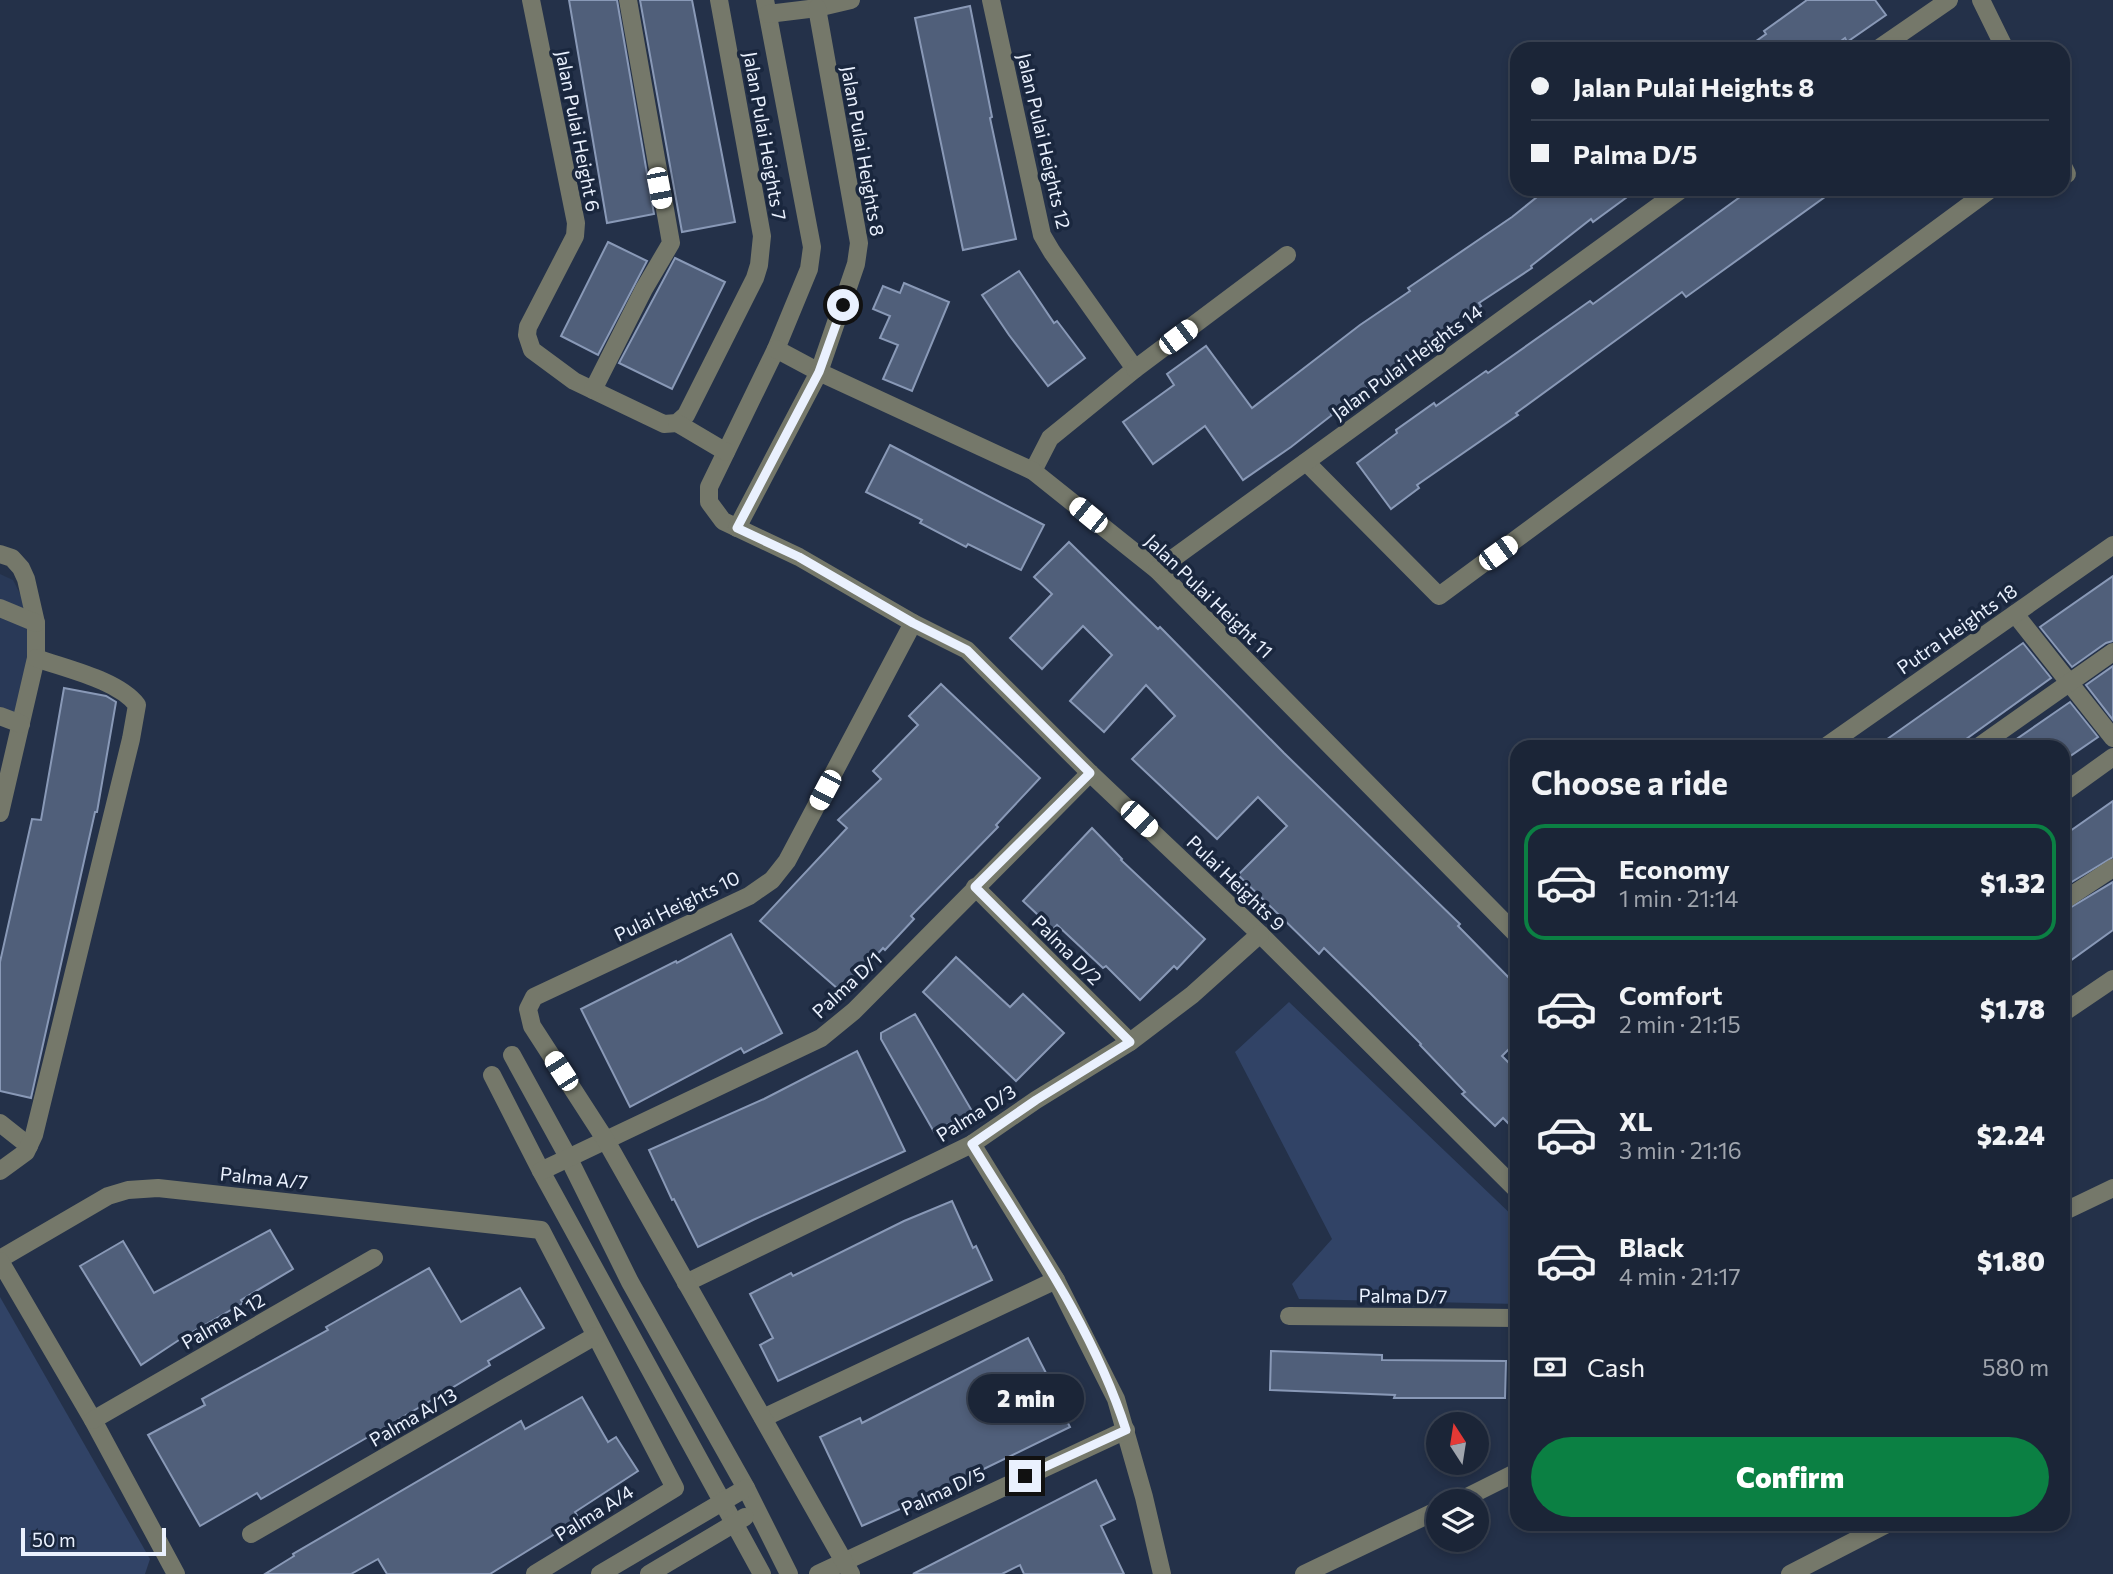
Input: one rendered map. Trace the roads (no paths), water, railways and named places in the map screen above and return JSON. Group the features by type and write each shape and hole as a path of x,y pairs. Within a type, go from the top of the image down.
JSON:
{"street":[{"name":"Jalan Pulai Height 6","path":"531,0 576,223 575,236 528,327 529,343 532,350 575,381 593,390"},
{"path":"628,0 671,243 644,289 593,390 658,422 677,423 726,452 776,349 808,269 812,247 766,7 817,8 851,0"},
{"name":"Jalan Pulai Heights 7","path":"677,423 686,415 755,278 761,250 762,236 719,0"},
{"name":"Jalan Pulai Heights 12","path":"991,0 1042,235 1135,369"},
{"path":"1888,42 1950,0"},
{"path":"1981,0 2002,42"},
{"name":"Jalan Pulai Heights 8","path":"737,528 819,372 856,264 859,243 817,8"},
{"name":"Jalan Pulai Heights 14","path":"1157,570 1672,196"},
{"path":"1306,462 1438,596 1981,196"},
{"path":"1033,471 1050,438 1135,369 1287,255"},
{"name":"Jalan Pulai Height 11","path":"776,349 819,372 1033,471 1157,570 1510,928"},
{"name":"Pulai Heights 9","path":"726,452 709,487 709,502 723,521 810,563 913,623 967,650 1090,773 1260,934 1510,1183"},
{"name":"Putra Heights 18","path":"1835,740 2113,545"},
{"path":"0,554 12,558 21,568 36,623 36,658 0,813"},
{"path":"0,608 36,623"},
{"path":"2015,614 2113,738"},
{"name":"Pulai Heights 10","path":"605,1139 531,1026 527,1009 534,997 749,896 772,880 787,861 913,623"},
{"path":"1988,740 2113,652"},
{"path":"0,1171 26,1152 29,1146 131,739 137,705 130,695 107,683 36,658"},
{"path":"0,716 21,724"},
{"path":"2070,788 2113,757"},
{"name":"Palma D/1","path":"541,1171 821,1038 854,1011 1090,773"},
{"path":"2070,896 2113,867"},
{"name":"Palma D/2","path":"975,887 1130,1042"},
{"name":"Palma D/3","path":"686,1283 972,1144 1036,1100 1130,1042 1192,995 1260,934"},
{"path":"2070,1008 2113,979"},
{"path":"512,1055 568,1157 630,1282 746,1488 789,1574"},
{"path":"492,1075 541,1171 762,1574"},
{"path":"0,1123 29,1146"},
{"path":"605,1139 848,1567"},
{"path":"972,1144 1056,1280 1116,1399 1162,1574"},
{"name":"Palma A/7","path":"0,1260 108,1196 128,1190 158,1188 541,1230 595,1336"},
{"path":"2070,1209 2113,1188"},
{"name":"Palma A 12","path":"93,1420 374,1258"},
{"path":"0,1260 93,1420 174,1573"},
{"path":"763,1418 1056,1280"},
{"name":"Palma D/7","path":"1289,1315 1510,1318"},
{"name":"Palma A/4","path":"535,1574 675,1488 595,1336"},
{"name":"Palma A/13","path":"251,1534 595,1336"},
{"name":"Palma D/5","path":"818,1574 848,1567 1126,1430"},
{"path":"1483,1489 1510,1476"},
{"path":"600,1574 746,1488"},
{"path":"649,1574 757,1510"},
{"path":"1304,1574 1426,1516"},
{"path":"1799,1572 1874,1531"}]}
